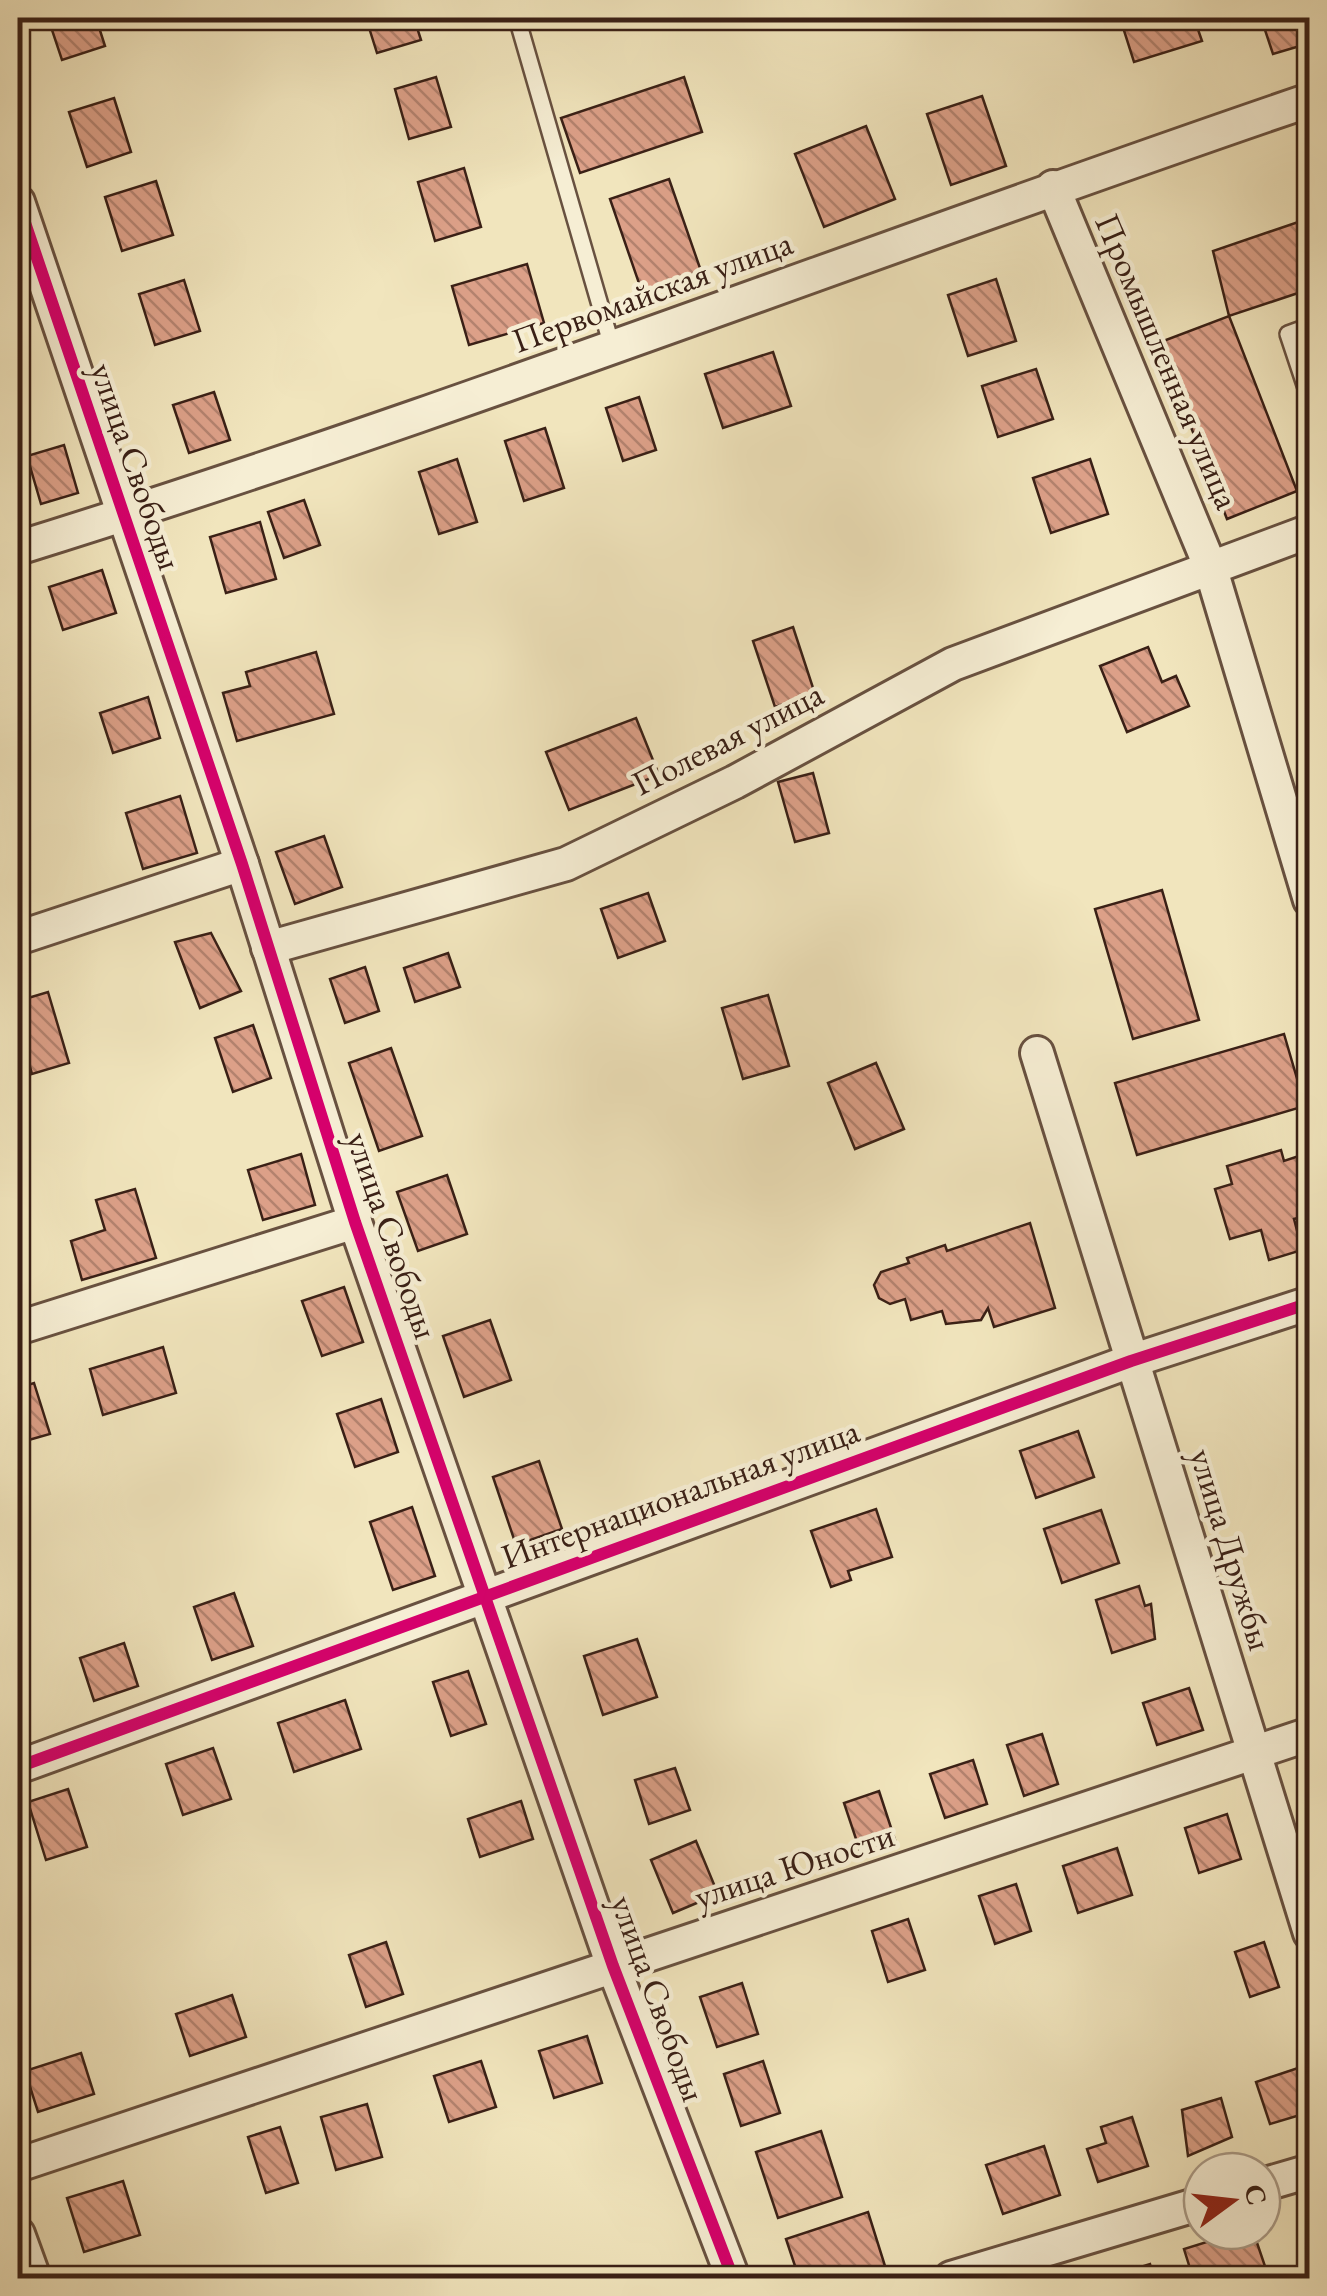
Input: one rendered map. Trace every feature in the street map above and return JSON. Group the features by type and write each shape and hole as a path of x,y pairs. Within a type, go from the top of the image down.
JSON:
{"street":[{"name":"Первомайская улица","path":"18,548 613,350 1052,187 1310,100"},
{"name":"Промышленная улица","path":"1052,187 1210,566 1308,886"},
{"name":"улица Свободы","path":"18,202 121,516 242,864 355,1222 613,1966 733,2278"},
{"name":"Промышленная улица","path":"1210,566 1310,531"},
{"name":"Полевая улица","path":"268,948 566,864 735,782 952,664 1210,566"},
{"path":"18,938 242,864"},
{"name":"улица Дружбы","path":"1038,1053 1310,1933"},
{"path":"18,1328 355,1222"},
{"name":"Интернациональная улица","path":"18,1766 1131,1361 1310,1304"},
{"name":"улица Юности","path":"18,2165 1254,1756 1310,1734"},
{"path":"1282,2179 1310,2171"},
{"path":"951,2278 1182,2209"},
{"path":"18,2234 34,2278"}],"lane":[{"path":"517,18 613,350"},
{"path":"1310,326 1288,334 1310,400"}],"building":[{"path":"48,18 96,18 105,46 62,60"},
{"path":"366,18 414,18 421,40 377,53"},
{"path":"564,18 598,18 567,28"},
{"path":"1120,18 1194,18 1202,41 1134,62"},
{"path":"1261,18 1310,18 1310,43 1273,54"},
{"path":"436,77 451,127 409,139 395,89"},
{"path":"684,77 702,132 580,173 561,118"},
{"path":"982,96 1006,166 951,185 927,114"},
{"path":"114,98 131,152 87,167 69,112"},
{"path":"866,126 895,199 824,227 795,154"},
{"path":"464,168 481,227 435,241 418,182"},
{"path":"669,179 701,271 642,292 610,199"},
{"path":"156,181 173,235 122,251 105,197"},
{"path":"1310,218 1310,289 1229,316 1213,251"},
{"path":"527,264 544,323 469,345 452,286"},
{"path":"996,279 1016,341 968,356 948,295"},
{"path":"184,280 200,331 155,345 139,294"},
{"path":"1229,316 1297,491 1227,519 1158,343"},
{"path":"773,352 791,406 723,428 705,374"},
{"path":"1036,369 1053,419 998,437 982,386"},
{"path":"214,392 230,440 189,453 173,405"},
{"path":"639,397 656,450 623,461 606,408"},
{"path":"545,428 564,488 524,501 505,441"},
{"path":"64,445 78,493 41,504 27,456"},
{"path":"457,459 477,522 439,534 419,472"},
{"path":"1090,459 1108,514 1051,533 1033,478"},
{"path":"304,500 320,545 284,558 268,512"},
{"path":"260,522 276,579 226,593 210,537"},
{"path":"102,570 116,613 63,630 49,587"},
{"path":"793,627 815,694 775,707 753,641"},
{"path":"1148,647 1162,682 1176,676 1189,706 1127,732 1100,666"},
{"path":"316,652 334,714 237,741 223,693 250,686 246,672"},
{"path":"148,697 160,738 113,753 100,713"},
{"path":"636,718 659,775 569,810 546,752"},
{"path":"813,773 829,833 795,842 778,782"},
{"path":"180,796 197,853 143,869 126,813"},
{"path":"324,836 342,887 295,904 276,852"},
{"path":"1162,890 1199,1020 1133,1039 1095,909"},
{"path":"648,893 665,941 618,958 601,909"},
{"path":"211,933 241,991 200,1008 175,942"},
{"path":"448,953 460,987 415,1002 404,968"},
{"path":"365,967 379,1011 345,1023 330,979"},
{"path":"48,992 69,1063 32,1074 18,1024 18,1001"},
{"path":"768,995 789,1066 743,1079 722,1008"},
{"path":"253,1025 271,1078 233,1092 215,1038"},
{"path":"1284,1034 1305,1106 1137,1155 1115,1083"},
{"path":"391,1048 422,1136 379,1151 349,1063"},
{"path":"876,1063 904,1129 855,1149 828,1083"},
{"path":"1281,1150 1284,1161 1305,1154 1310,1215 1294,1219 1302,1250 1269,1260 1261,1230 1230,1239 1215,1189 1232,1184 1227,1166"},
{"path":"301,1154 315,1205 263,1220 248,1170"},
{"path":"447,1175 467,1234 418,1251 397,1192"},
{"path":"135,1189 156,1258 82,1280 71,1241 105,1230 96,1200"},
{"path":"1030,1223 1055,1308 994,1327 988,1308 981,1320 946,1324 942,1311 911,1320 905,1299 890,1304 879,1298 874,1285 881,1272 909,1263 907,1258 945,1245 947,1251"},
{"path":"344,1287 363,1342 322,1356 302,1301"},
{"path":"490,1320 511,1380 464,1397 443,1336"},
{"path":"163,1347 176,1393 103,1415 90,1369"},
{"path":"34,1383 50,1434 18,1443 18,1388"},
{"path":"381,1399 398,1452 355,1467 337,1414"},
{"path":"1078,1431 1094,1477 1036,1498 1020,1451"},
{"path":"539,1461 562,1529 516,1545 493,1477"},
{"path":"412,1507 435,1576 393,1590 370,1522"},
{"path":"876,1509 892,1557 848,1571 851,1580 831,1587 811,1531"},
{"path":"1101,1510 1119,1563 1062,1583 1044,1529"},
{"path":"1139,1586 1145,1606 1151,1604 1155,1639 1112,1653 1096,1600"},
{"path":"234,1593 253,1646 212,1660 194,1607"},
{"path":"637,1639 657,1697 603,1715 584,1656"},
{"path":"124,1643 138,1686 94,1701 80,1658"},
{"path":"468,1671 486,1724 451,1736 433,1682"},
{"path":"1189,1688 1203,1730 1157,1745 1143,1703"},
{"path":"345,1700 361,1749 294,1772 278,1723"},
{"path":"1042,1734 1058,1784 1024,1796 1007,1745"},
{"path":"213,1748 231,1799 183,1815 166,1764"},
{"path":"973,1760 987,1804 945,1818 930,1774"},
{"path":"675,1768 690,1810 649,1824 635,1780"},
{"path":"68,1789 87,1847 46,1860 28,1802"},
{"path":"879,1791 896,1843 861,1854 844,1803"},
{"path":"521,1801 533,1839 480,1857 468,1819"},
{"path":"1227,1814 1241,1859 1199,1873 1185,1828"},
{"path":"696,1841 718,1894 673,1913 651,1860"},
{"path":"1117,1848 1132,1895 1078,1913 1063,1866"},
{"path":"1016,1884 1031,1931 995,1944 979,1896"},
{"path":"908,1919 925,1970 888,1982 872,1931"},
{"path":"386,1942 403,1994 366,2007 349,1955"},
{"path":"1264,1942 1279,1987 1250,1997 1235,1952"},
{"path":"742,1983 758,2034 717,2047 700,1997"},
{"path":"232,1995 246,2037 190,2056 176,2014"},
{"path":"587,2036 602,2083 554,2098 539,2051"},
{"path":"81,2053 94,2094 38,2112 25,2071"},
{"path":"481,2061 496,2107 449,2122 434,2076"},
{"path":"763,2061 780,2113 741,2126 724,2074"},
{"path":"1310,2064 1310,2112 1270,2124 1256,2082"},
{"path":"1221,2098 1232,2137 1200,2151 1187,2151 1182,2110"},
{"path":"367,2104 382,2157 336,2170 321,2117"},
{"path":"1132,2117 1148,2166 1098,2182 1087,2149 1106,2143 1101,2127"},
{"path":"280,2127 298,2183 266,2193 248,2137"},
{"path":"821,2131 842,2197 778,2218 756,2152"},
{"path":"1044,2146 1060,2195 1003,2214 986,2165"},
{"path":"123,2181 140,2235 84,2252 67,2198"},
{"path":"1310,2209 1310,2243 1299,2212"},
{"path":"868,2212 885,2266 848,2278 799,2278 786,2239"},
{"path":"1185,2251 1260,2251 1269,2278 1193,2278"},
{"path":"1150,2264 1154,2278 1105,2278"}],"cycle path":[{"path":"18,202 242,864 355,1222 613,1966 733,2278"},
{"path":"18,1767 1131,1361 1310,1303"}]}
